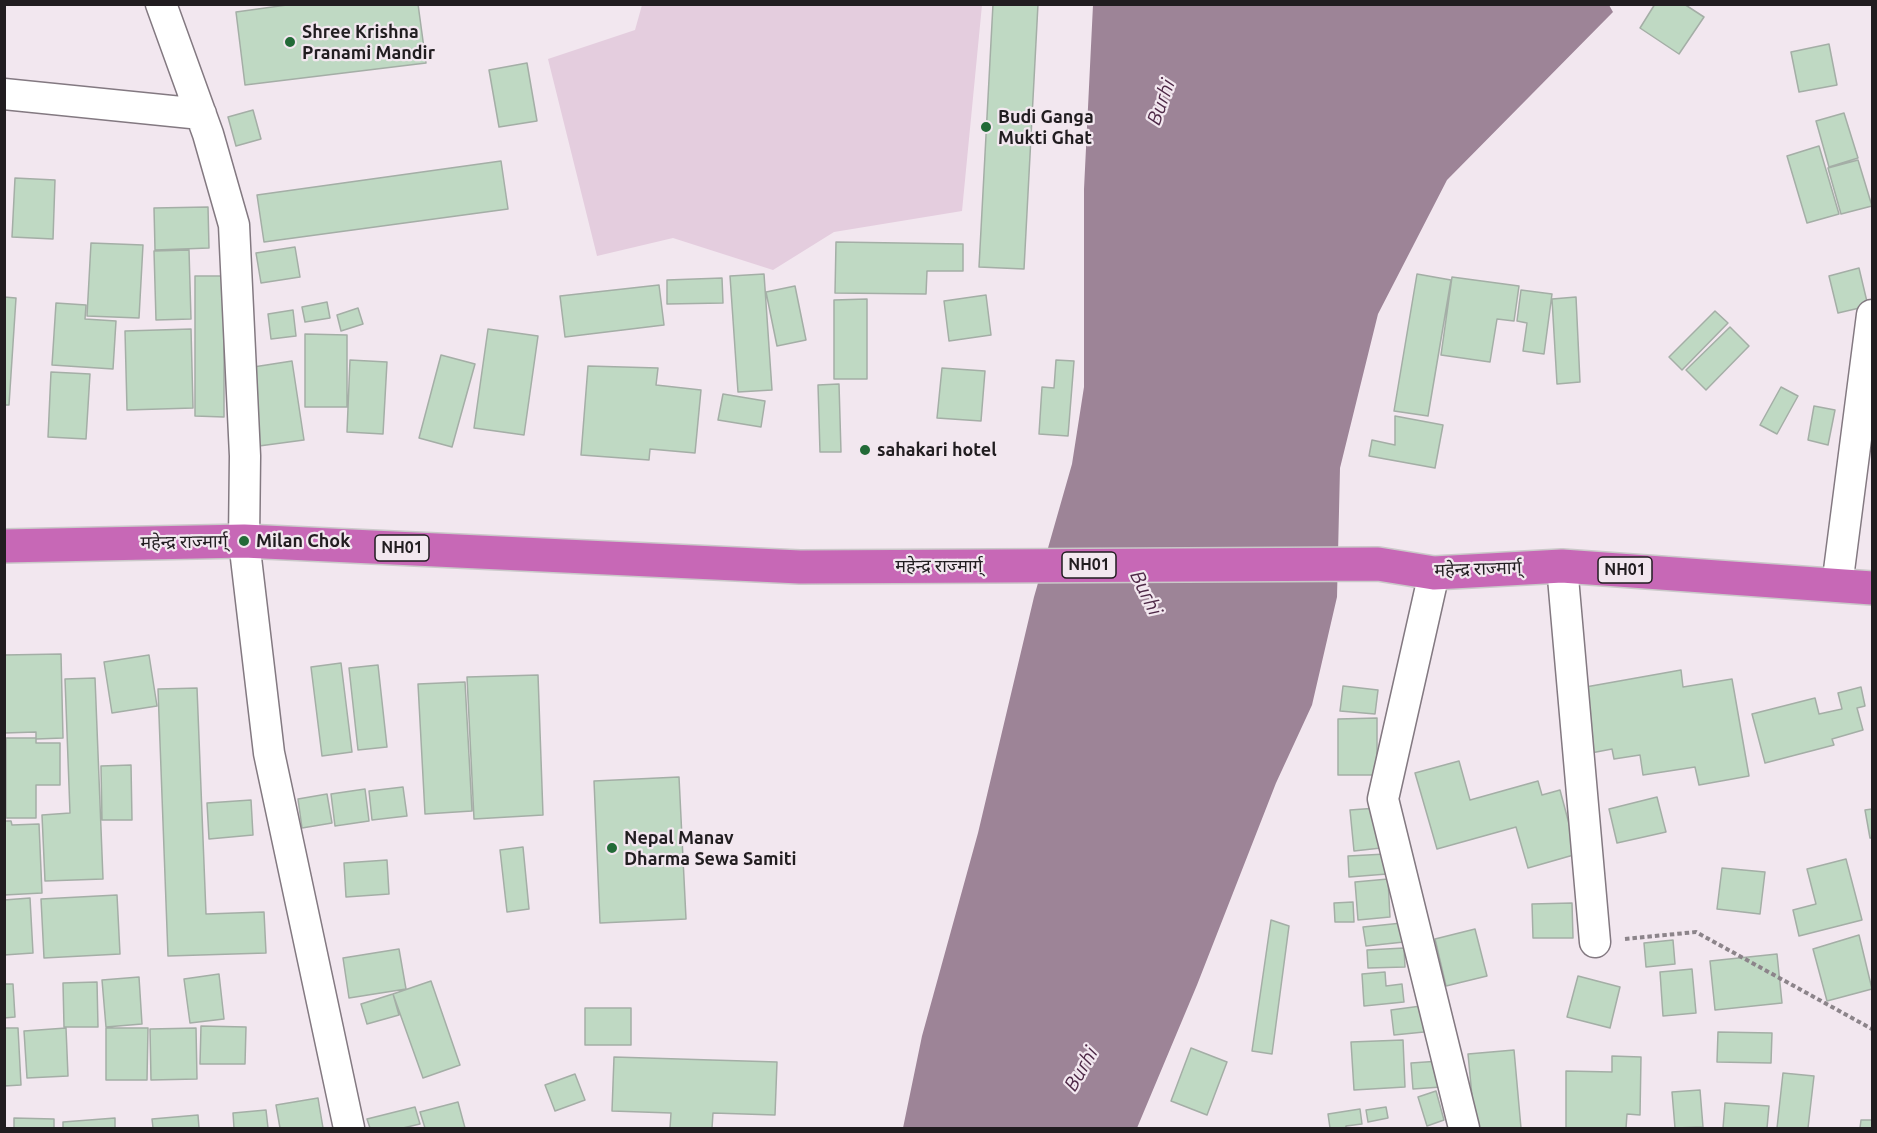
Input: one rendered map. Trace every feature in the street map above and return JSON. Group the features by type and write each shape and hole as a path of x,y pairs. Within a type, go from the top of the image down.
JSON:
{"highway":[{"name":"महेन्द्र राज्मार्ग्","path":"4,546 244,541 800,567 1378,564 1434,573 1562,566 1872,588"}],"street":[{"path":"161,4 208,134 234,225 245,456 244,541 269,753 349,1128"},
{"path":"4,94 201,114"},
{"path":"1837,586 1872,315"},
{"path":"1562,566 1595,942"},
{"path":"1434,573 1383,800 1464,1128"}],"path":[{"path":"1595,942 1696,932 1872,1029"}],"shaded area":[{"path":"642,5 982,5 962,211 834,232 773,270 673,238 597,256 548,59 635,30"}],"water":[{"name":"Burhi","path":"1093,5 1609,5 1613,12 1447,180 1378,314 1340,468 1337,597 1312,705 1276,783 1197,985 1137,1128 903,1128 922,1036 978,833 1034,597 1072,464 1084,387 1084,189"}],"building":[{"path":"294,4 418,4 426,63 245,85 236,12"},
{"path":"993,4 1038,4 1024,269 979,267"},
{"path":"1655,4 1684,4 1704,17 1679,54 1640,28"},
{"path":"1829,44 1837,85 1799,92 1791,52"},
{"path":"527,63 537,121 499,127 489,70"},
{"path":"253,110 261,139 236,146 228,117"},
{"path":"1844,113 1858,158 1829,167 1816,121"},
{"path":"1819,146 1839,214 1807,223 1787,156"},
{"path":"1858,160 1872,206 1841,214 1828,168"},
{"path":"501,161 508,209 264,242 257,195"},
{"path":"15,178 55,180 53,239 12,237"},
{"path":"208,207 209,248 155,250 154,208"},
{"path":"836,242 963,244 963,271 927,271 926,294 835,293"},
{"path":"91,243 143,245 139,318 87,316"},
{"path":"295,247 300,277 261,283 256,253"},
{"path":"189,250 191,319 156,320 154,251"},
{"path":"1859,268 1868,306 1838,313 1829,276"},
{"path":"764,274 772,390 738,392 730,276"},
{"path":"1417,274 1451,280 1428,416 1394,411"},
{"path":"195,276 224,276 224,417 195,416"},
{"path":"1452,277 1519,286 1514,321 1497,319 1490,362 1441,355"},
{"path":"722,278 723,303 667,304 667,280"},
{"path":"659,285 664,325 565,337 560,296"},
{"path":"795,286 806,340 777,346 766,292"},
{"path":"1521,290 1552,294 1544,354 1523,351 1527,323 1517,321"},
{"path":"986,295 991,335 949,341 944,301"},
{"path":"4,297 16,298 9,405 4,405"},
{"path":"1576,297 1580,382 1557,384 1552,299"},
{"path":"867,299 867,379 834,379 834,300"},
{"path":"327,302 330,318 305,322 302,307"},
{"path":"56,303 86,305 85,319 116,321 113,369 52,365"},
{"path":"358,308 363,324 341,331 337,315"},
{"path":"293,310 296,336 271,339 268,314"},
{"path":"1715,311 1728,323 1682,370 1669,357"},
{"path":"1730,327 1749,346 1706,390 1686,370"},
{"path":"191,329 193,408 127,410 125,331"},
{"path":"488,329 538,336 524,435 474,428"},
{"path":"305,334 347,335 347,407 305,407"},
{"path":"441,355 475,364 452,447 419,438"},
{"path":"350,360 387,362 383,434 347,432"},
{"path":"1056,360 1074,361 1068,436 1039,434 1042,387 1054,388"},
{"path":"292,361 304,440 259,446 247,368"},
{"path":"588,366 658,368 656,385 701,390 695,453 650,449 649,460 581,455"},
{"path":"942,368 985,371 981,421 937,418"},
{"path":"51,372 90,374 86,439 48,437"},
{"path":"839,384 841,452 820,452 818,385"},
{"path":"1781,387 1798,396 1777,434 1760,425"},
{"path":"723,394 765,401 761,427 718,420"},
{"path":"1814,406 1835,410 1828,445 1808,440"},
{"path":"1395,416 1443,425 1435,468 1369,456 1372,440 1395,445"},
{"path":"61,654 63,738 36,739 36,732 4,733 4,655"},
{"path":"149,655 157,706 112,713 104,662"},
{"path":"341,663 352,752 322,756 311,667"},
{"path":"378,665 387,747 358,750 349,668"},
{"path":"1681,670 1683,687 1732,679 1749,776 1699,785 1695,767 1643,775 1640,755 1614,759 1612,749 1591,753 1580,688"},
{"path":"538,675 543,815 474,819 467,677"},
{"path":"95,678 103,879 45,881 42,815 70,813 65,679"},
{"path":"465,682 472,811 425,814 418,684"},
{"path":"1343,686 1378,690 1375,714 1340,711"},
{"path":"1861,687 1865,706 1857,708 1863,730 1832,739 1834,745 1765,763 1752,714 1815,698 1819,714 1842,709 1838,693"},
{"path":"197,688 206,914 264,912 266,953 168,956 158,689"},
{"path":"1377,718 1377,775 1338,775 1338,719"},
{"path":"6,738 36,738 36,743 60,743 60,785 36,785 36,818 6,818"},
{"path":"1459,761 1470,800 1538,781 1542,795 1560,790 1577,854 1528,868 1516,827 1437,849 1415,773"},
{"path":"131,765 132,820 102,820 101,766"},
{"path":"679,777 686,919 600,923 594,781"},
{"path":"403,787 407,816 372,820 369,791"},
{"path":"365,789 369,821 335,826 331,794"},
{"path":"327,794 332,823 302,828 298,799"},
{"path":"1657,797 1666,832 1617,843 1609,809"},
{"path":"251,800 253,835 209,839 207,803"},
{"path":"1377,808 1381,848 1354,851 1350,810"},
{"path":"1872,809 1872,838 1870,838 1865,810"},
{"path":"4,821 11,821 12,825 39,824 42,893 4,895"},
{"path":"523,847 529,909 507,912 500,850"},
{"path":"1386,854 1387,874 1349,877 1348,856"},
{"path":"1846,859 1862,920 1799,936 1793,910 1816,904 1807,869"},
{"path":"387,860 389,894 346,897 344,863"},
{"path":"1722,868 1765,872 1760,914 1717,909"},
{"path":"1388,879 1390,917 1358,920 1355,882"},
{"path":"117,895 120,954 44,958 41,899"},
{"path":"30,898 33,953 4,955 4,900"},
{"path":"1353,902 1354,922 1335,922 1334,903"},
{"path":"1572,903 1573,938 1533,938 1532,904"},
{"path":"1271,920 1289,926 1272,1054 1252,1051"},
{"path":"1402,923 1404,942 1366,946 1363,927"},
{"path":"1475,929 1487,976 1446,986 1435,939"},
{"path":"1859,935 1872,989 1827,1001 1813,949"},
{"path":"1673,940 1675,964 1646,967 1644,943"},
{"path":"1404,948 1405,967 1368,968 1367,950"},
{"path":"399,949 406,989 349,998 343,958"},
{"path":"1777,954 1782,1003 1715,1010 1710,961"},
{"path":"1692,969 1696,1013 1663,1016 1660,972"},
{"path":"1385,972 1386,986 1402,984 1404,1002 1364,1006 1362,974"},
{"path":"219,974 224,1019 190,1023 184,979"},
{"path":"1578,976 1620,987 1610,1028 1567,1017"},
{"path":"139,977 142,1024 106,1027 102,980"},
{"path":"431,981 460,1065 423,1078 393,994"},
{"path":"97,982 98,1027 64,1027 63,983"},
{"path":"4,984 13,984 15,1017 4,1018"},
{"path":"393,994 399,1015 367,1024 361,1004"},
{"path":"1421,1006 1424,1032 1394,1035 1391,1010"},
{"path":"585,1008 631,1008 631,1045 585,1045"},
{"path":"201,1026 246,1027 245,1064 200,1064"},
{"path":"4,1028 18,1028 21,1085 4,1086"},
{"path":"66,1028 68,1076 27,1078 24,1031"},
{"path":"106,1028 148,1028 147,1080 106,1080"},
{"path":"196,1028 197,1079 151,1080 150,1029"},
{"path":"1718,1032 1772,1033 1771,1063 1717,1062"},
{"path":"1403,1040 1405,1087 1354,1090 1351,1042"},
{"path":"1191,1048 1227,1062 1207,1115 1171,1101"},
{"path":"1514,1050 1521,1128 1475,1128 1468,1054"},
{"path":"1612,1056 1641,1057 1640,1115 1627,1114 1626,1128 1566,1128 1566,1071 1612,1072"},
{"path":"614,1057 777,1062 775,1115 713,1113 712,1128 670,1128 671,1113 612,1111"},
{"path":"1440,1061 1441,1087 1413,1089 1411,1063"},
{"path":"1783,1073 1814,1076 1808,1128 1777,1128"},
{"path":"575,1074 585,1100 555,1111 545,1085"},
{"path":"1700,1090 1703,1127 1675,1128 1672,1092"},
{"path":"1436,1091 1444,1120 1427,1126 1418,1097"},
{"path":"318,1098 323,1128 280,1128 276,1105"},
{"path":"458,1102 465,1128 425,1128 420,1112"},
{"path":"1725,1103 1769,1106 1767,1128 1723,1128"},
{"path":"415,1107 420,1124 403,1128 370,1128 367,1119"},
{"path":"1386,1107 1388,1118 1368,1122 1366,1110"},
{"path":"1360,1109 1362,1124 1346,1126 1346,1128 1330,1128 1328,1114"},
{"path":"266,1110 268,1128 234,1128 233,1113"},
{"path":"198,1115 199,1128 153,1128 152,1119"},
{"path":"14,1118 54,1119 54,1128 14,1128"},
{"path":"115,1118 115,1128 63,1128 63,1122"},
{"path":"1861,1120 1872,1120 1872,1128 1860,1128"}],"place":[{"name":"Shree Krishna Pranami Mandir","path":"290,42"},
{"name":"Budi Ganga Mukti Ghat","path":"986,127"},
{"name":"sahakari hotel","path":"865,450"},
{"name":"Milan Chok","path":"244,541"},
{"name":"Nepal Manav Dharma Sewa Samiti","path":"612,848"}]}
